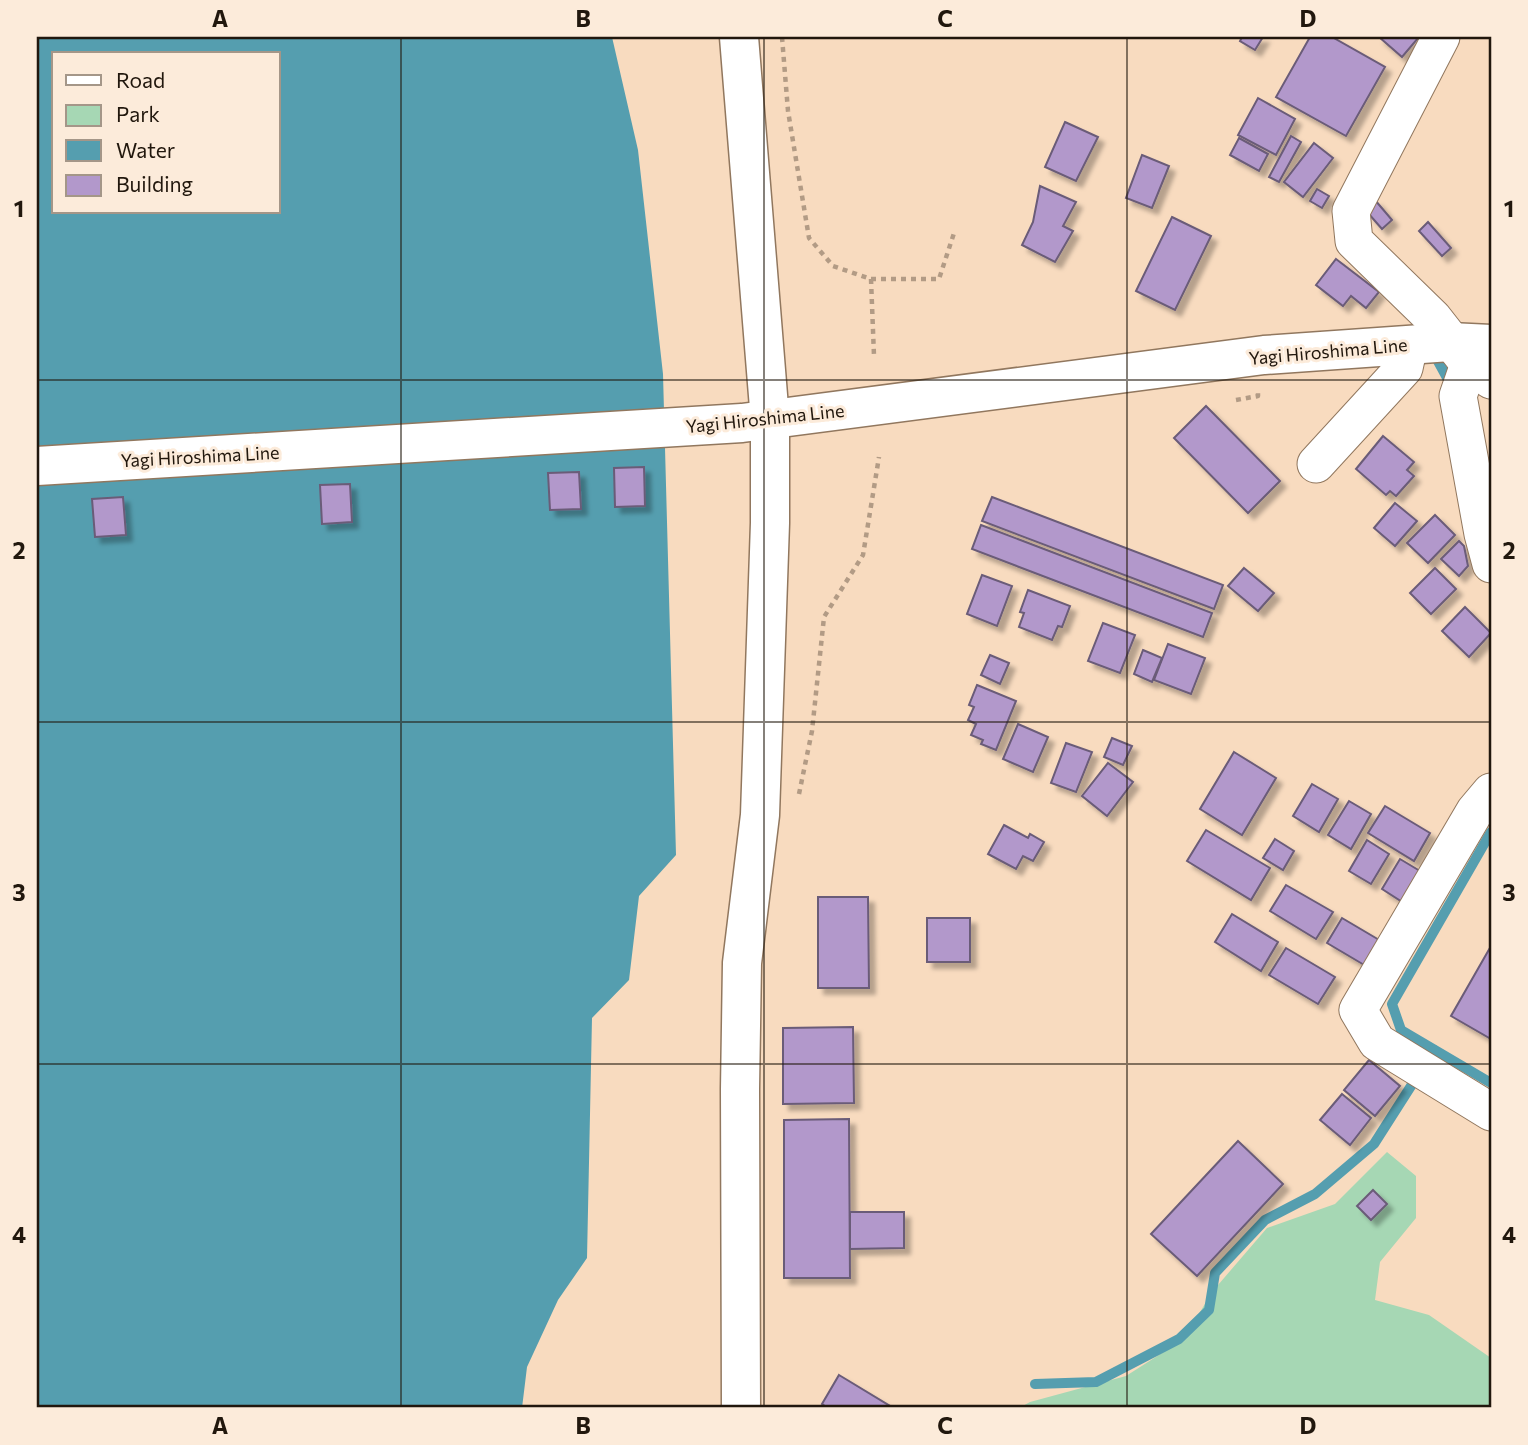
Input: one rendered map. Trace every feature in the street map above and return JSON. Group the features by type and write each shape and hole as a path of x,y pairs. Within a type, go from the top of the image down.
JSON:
{"main road":[{"path":"739,37 770,420 770,523 760,816 743,963 740,1089 741,1408"},
{"name":"Yagi Hiroshima Line","path":"37,466 770,420 1264,355 1409,345 1475,358"}],"street":[{"path":"1441,37 1351,211 1354,242 1475,358 1458,396 1491,564"},
{"path":"1316,464 1404,368 1409,345"},
{"path":"1491,792 1475,811 1358,1010 1377,1042 1491,1112"}],"path":[{"path":"782,37 788,111 809,238 833,266 871,279 939,279 955,230"},
{"path":"871,279 874,356"},
{"path":"1236,400 1254,397"},
{"path":"797,806 812,731 824,617 863,555 879,457"}],"green space":[{"path":"1387,1152 1416,1176 1416,1218 1380,1262 1375,1300 1429,1315 1491,1358 1491,1408 1019,1408 1030,1402 1126,1376 1184,1339 1212,1292 1267,1228 1335,1204"}],"water":[{"path":"37,37 612,37 638,150 663,374 676,855 639,896 629,980 592,1018 587,1258 558,1300 527,1367 522,1408 37,1408"}],"building":[{"path":"1242,37 1263,37 1255,50 1240,41"},
{"path":"1310,37 1332,37 1385,67 1346,136 1276,97"},
{"path":"1379,37 1419,37 1402,57"},
{"path":"1258,98 1295,119 1276,155 1238,135"},
{"path":"1065,122 1098,137 1076,181 1045,167"},
{"path":"1291,136 1301,142 1279,182 1269,177"},
{"path":"1239,138 1268,154 1259,171 1230,155"},
{"path":"1314,143 1333,158 1303,197 1284,182"},
{"path":"1142,155 1169,166 1152,208 1126,198"},
{"path":"1040,186 1076,202 1063,226 1073,231 1055,262 1022,245 1033,222"},
{"path":"1317,189 1329,196 1322,208 1310,201"},
{"path":"1375,200 1392,220 1382,229 1368,213"},
{"path":"1172,217 1211,236 1175,310 1136,291"},
{"path":"1428,222 1451,248 1442,256 1419,231"},
{"path":"1336,259 1379,292 1366,308 1351,296 1343,306 1316,285"},
{"path":"1206,406 1280,481 1248,513 1174,438"},
{"path":"1383,436 1414,462 1407,470 1414,476 1396,496 1390,491 1386,495 1356,469"},
{"path":"644,467 645,506 615,507 614,468"},
{"path":"579,472 581,509 550,510 548,473"},
{"path":"350,484 352,522 322,524 320,485"},
{"path":"123,497 126,535 95,537 92,499"},
{"path":"992,497 1223,585 1214,609 982,521"},
{"path":"1395,503 1417,521 1395,546 1374,528"},
{"path":"1435,515 1455,535 1428,563 1407,543"},
{"path":"981,525 1212,613 1203,637 972,549"},
{"path":"1459,541 1464,546 1468,566 1459,576 1441,559"},
{"path":"1244,568 1274,593 1258,611 1228,586"},
{"path":"1435,568 1456,589 1431,614 1410,593"},
{"path":"982,575 1012,586 997,626 967,614"},
{"path":"1028,590 1070,606 1062,627 1058,626 1052,640 1019,627 1024,613 1020,612"},
{"path":"1465,607 1491,633 1469,657 1442,631"},
{"path":"1103,623 1135,635 1120,673 1088,661"},
{"path":"1168,644 1205,658 1191,694 1154,680"},
{"path":"1143,650 1162,658 1152,682 1134,674"},
{"path":"990,655 1009,663 1000,684 981,675"},
{"path":"977,685 1016,701 996,750 981,744 983,740 971,735 976,724 968,720 974,707 969,705"},
{"path":"1018,724 1048,737 1033,772 1003,759"},
{"path":"1112,738 1132,746 1123,765 1104,757"},
{"path":"1066,743 1092,752 1076,792 1051,783"},
{"path":"1234,752 1276,778 1242,835 1200,809"},
{"path":"1108,763 1133,782 1107,816 1082,796"},
{"path":"1312,784 1338,799 1319,832 1293,816"},
{"path":"1349,801 1371,814 1351,849 1328,835"},
{"path":"1385,806 1430,833 1414,861 1368,833"},
{"path":"1004,825 1028,838 1030,834 1044,842 1033,861 1023,856 1016,869 988,854"},
{"path":"1206,830 1270,868 1251,900 1187,861"},
{"path":"1275,839 1294,851 1283,870 1263,858"},
{"path":"1367,840 1389,854 1371,884 1349,871"},
{"path":"1400,859 1425,874 1407,905 1382,889"},
{"path":"1286,885 1333,912 1316,939 1270,911"},
{"path":"818,897 868,897 869,988 818,988"},
{"path":"1232,914 1278,942 1261,971 1215,942"},
{"path":"927,918 970,918 970,962 927,962"},
{"path":"1342,918 1386,944 1371,969 1327,943"},
{"path":"1491,946 1491,1039 1451,1016"},
{"path":"1286,948 1335,977 1318,1004 1269,975"},
{"path":"853,1027 854,1103 783,1104 783,1028"},
{"path":"1369,1060 1400,1086 1375,1116 1344,1090"},
{"path":"1342,1094 1371,1118 1350,1145 1320,1120"},
{"path":"849,1119 850,1278 784,1278 784,1120"},
{"path":"1238,1141 1283,1184 1197,1276 1151,1234"},
{"path":"1373,1190 1387,1204 1371,1220 1357,1206"},
{"path":"850,1212 904,1212 904,1248 850,1249"},
{"path":"839,1375 890,1406 889,1408 828,1408 822,1404"}],"waterway":[{"path":"1433,352 1451,385"},
{"path":"1491,832 1392,1004 1401,1030 1491,1083"},
{"path":"1035,1384 1096,1382 1179,1339 1209,1310 1215,1273 1265,1220 1315,1194 1374,1144 1434,1050"}]}
